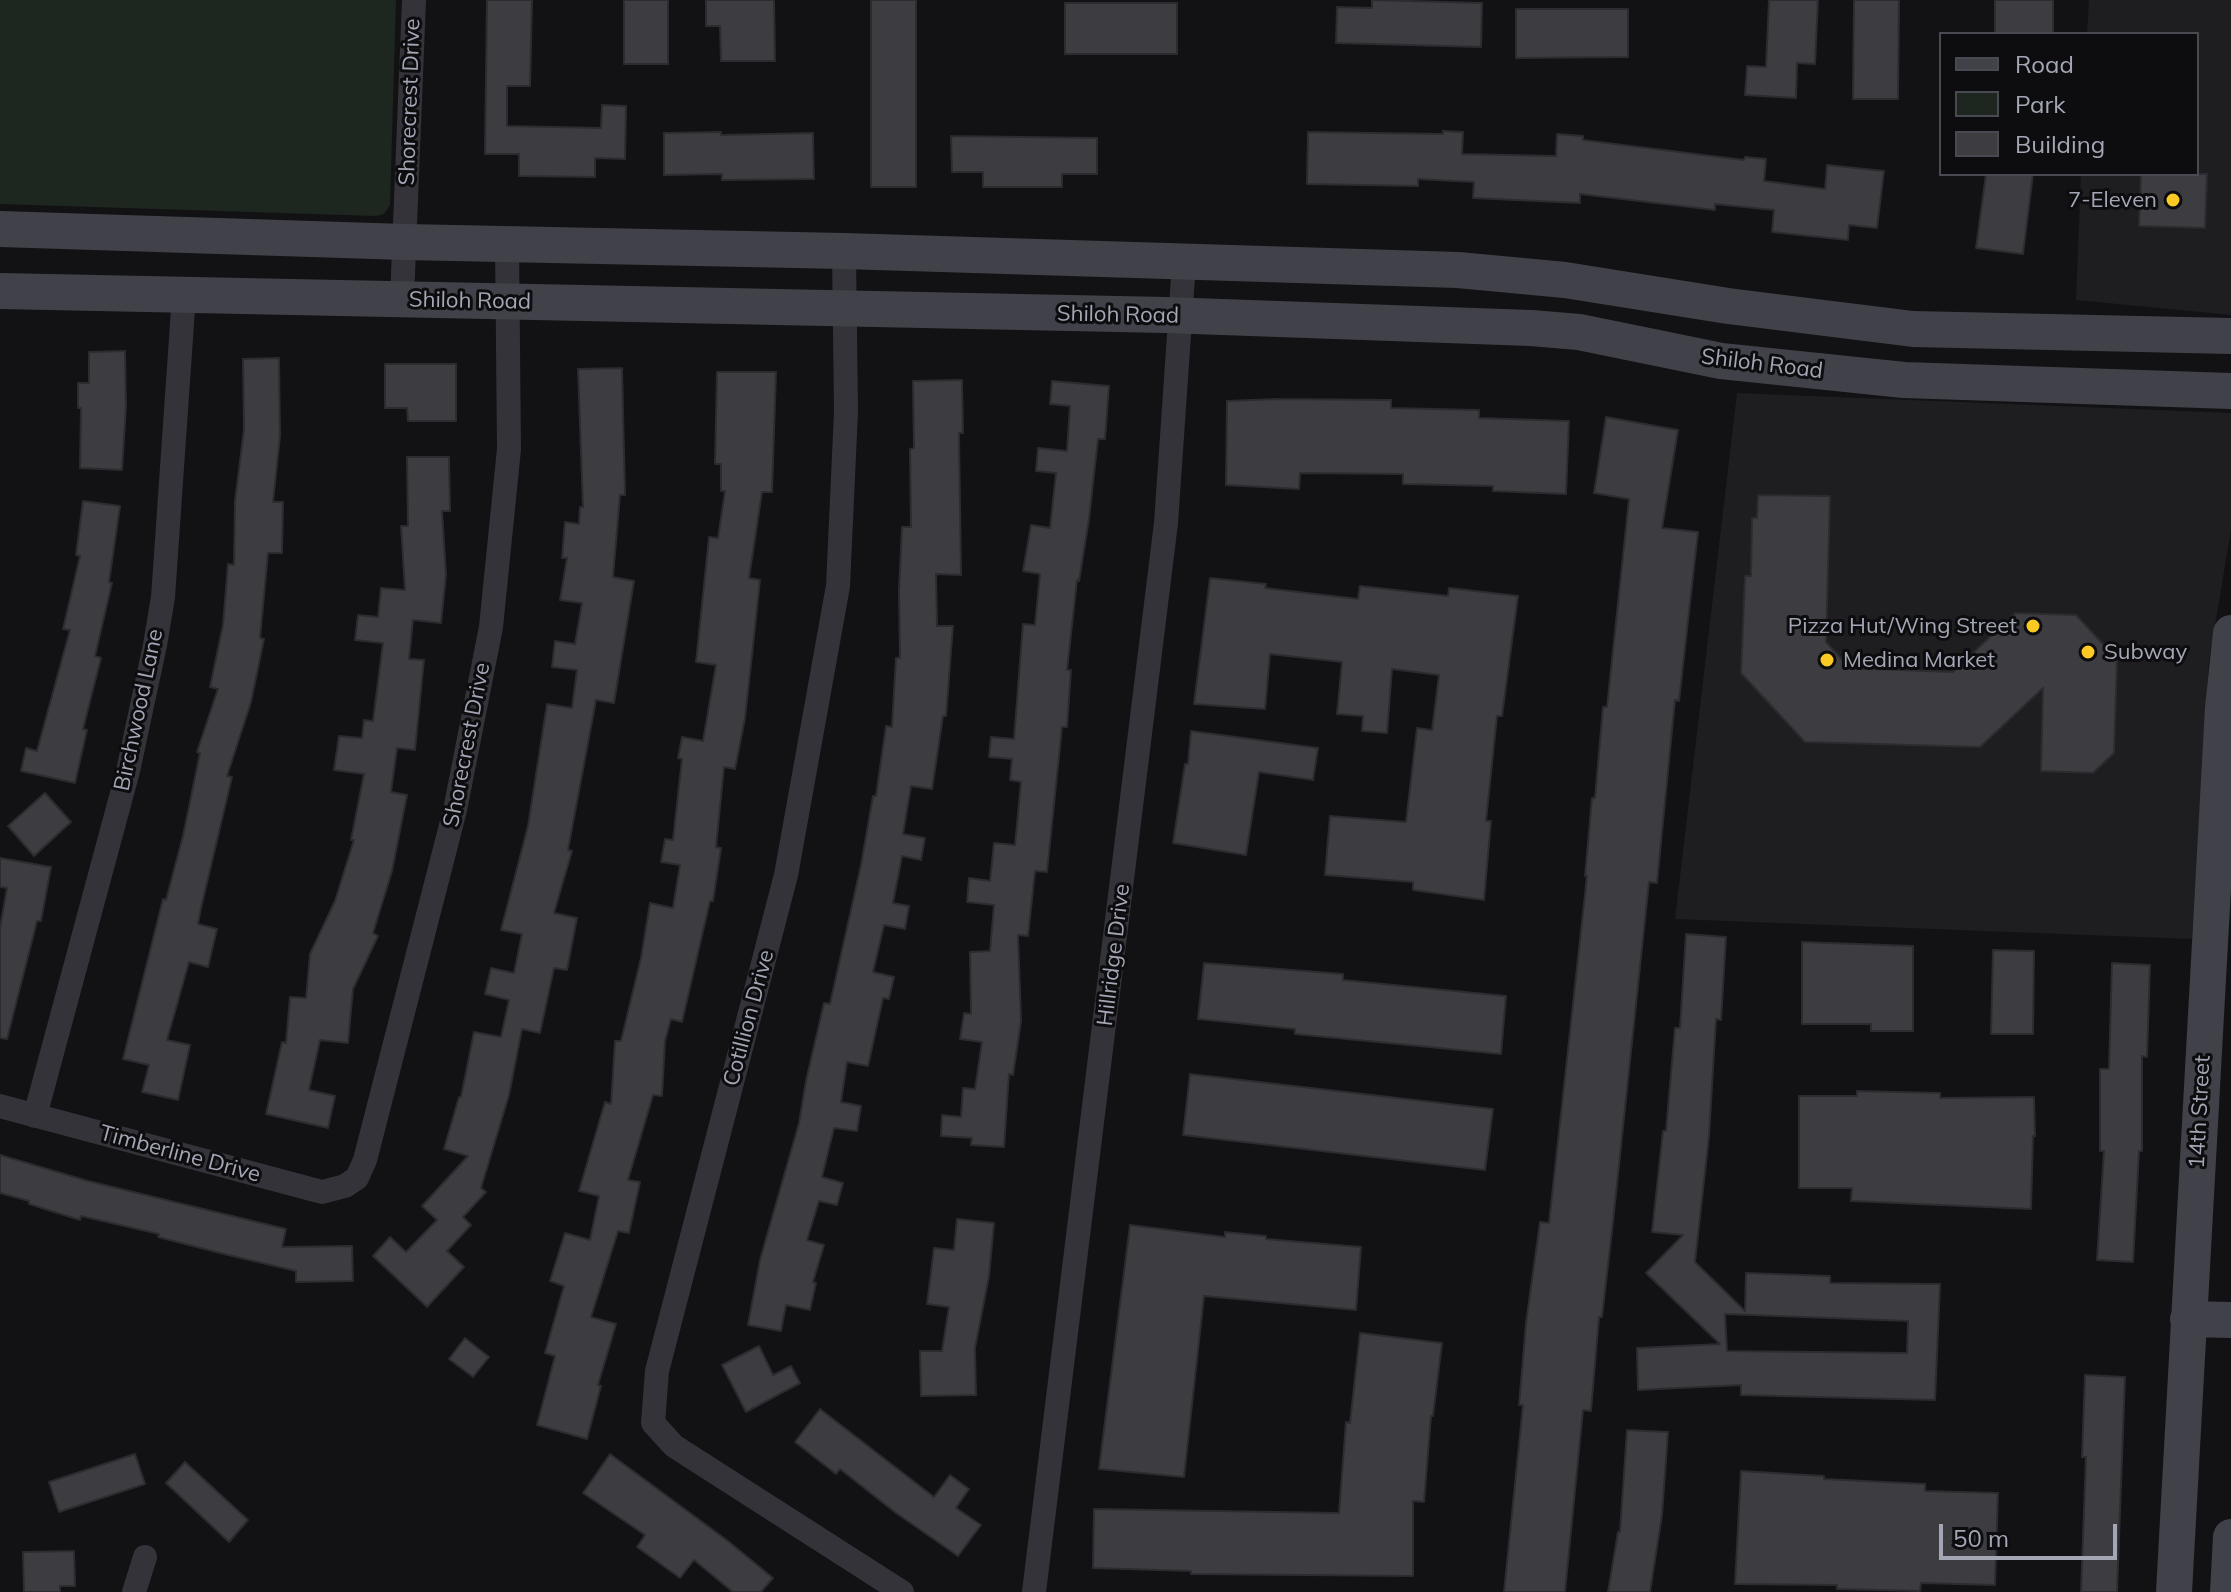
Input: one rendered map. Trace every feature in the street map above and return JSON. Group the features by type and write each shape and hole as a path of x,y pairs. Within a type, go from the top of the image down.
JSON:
{"main road":[{"path":"0,229 1458,270 1565,280 1728,306 1913,329 2231,336"},
{"name":"Shiloh Road","path":"0,291 1181,316 1579,332 1721,361 1904,380 2231,391"},
{"path":"1904,380 1913,329"},
{"name":"14th Street","path":"2174,1592 2188,1319 2222,912 2223,708 2231,633"},
{"path":"2188,1319 2231,1320"},
{"path":"2228,1592 2231,1537"}],"street":[{"name":"Shorecrest Drive","path":"402,299 414,0"},
{"name":"Shorecrest Drive","path":"357,1178 365,1160 455,810 491,627 509,449 507,242"},
{"name":"Cotillion Drive","path":"844,251 846,412 835,601 786,875 657,1371 653,1423 674,1446 902,1592"},
{"name":"Hillridge Drive","path":"1034,1592 1166,523 1184,263"},
{"name":"Birchwood Lane","path":"35,1116 128,771 155,645 163,597 184,295"},
{"name":"Timberline Drive","path":"0,1106 322,1192 345,1186 357,1178"},
{"path":"134,1592 145,1557"}],"shaded area":[{"path":"2089,0 2231,0 2231,315 2076,300 2081,176 2199,176 2199,32 2087,32"},
{"path":"1737,393 2231,413 2231,530 2209,661 2192,939 1675,919"}],"green space":[{"path":"0,0 396,0 390,205 384,214 376,216 0,204"}],"building":[{"path":"487,0 532,0 530,86 507,86 507,126 601,128 602,105 626,106 625,159 595,158 595,177 519,176 519,154 485,154"},
{"path":"624,0 668,0 668,64 624,64"},
{"path":"706,0 774,0 775,61 721,61 720,26 706,26"},
{"path":"871,0 916,0 916,187 871,187"},
{"path":"1372,0 1482,3 1481,47 1336,43 1337,7 1372,8"},
{"path":"1769,0 1818,0 1815,64 1797,63 1796,98 1745,95 1747,66 1766,67"},
{"path":"1854,0 1899,0 1898,99 1853,99"},
{"path":"1995,0 2053,0 2053,32 1995,32"},
{"path":"1065,3 1177,3 1177,54 1065,54"},
{"path":"1516,9 1628,9 1628,57 1516,58"},
{"path":"1443,131 1463,132 1462,154 1556,156 1557,134 1744,160 1745,157 1766,159 1764,181 1825,189 1827,165 1884,171 1877,228 1849,225 1848,240 1772,232 1774,210 1715,204 1715,210 1580,194 1580,203 1473,198 1474,182 1418,179 1418,186 1307,184 1308,132 1443,134"},
{"path":"721,132 721,135 813,133 814,179 722,180 722,174 664,175 664,133"},
{"path":"951,136 1097,138 1097,174 1062,174 1062,187 983,187 983,172 952,172"},
{"name":"7-Eleven","path":"2207,174 2205,228 2139,226 2141,176"},
{"path":"1986,176 2033,176 2023,254 1976,248"},
{"path":"125,351 126,407 122,470 80,468 81,408 78,408 78,383 89,383 89,352"},
{"path":"279,358 280,436 273,502 283,502 282,553 268,553 260,638 264,639 251,702 227,776 232,777 198,924 217,929 208,967 189,962 167,1040 190,1045 178,1100 142,1092 149,1065 123,1059 163,899 166,900 183,836 200,753 197,752 218,689 210,687 223,625 228,564 234,565 235,501 244,429 243,359"},
{"path":"385,364 456,364 456,421 408,421 407,408 385,408"},
{"path":"622,368 625,495 620,495 613,577 634,581 614,703 596,700 568,850 572,851 554,913 577,918 567,970 554,968 540,1033 522,1029 509,1095 481,1188 486,1192 463,1217 471,1225 447,1251 464,1267 427,1307 373,1256 390,1237 406,1252 437,1220 422,1206 468,1156 444,1149 461,1097 474,1032 501,1037 509,1000 485,994 491,968 514,973 522,934 501,930 528,826 547,704 572,708 577,670 552,667 555,641 575,644 582,603 560,600 567,558 562,558 565,522 579,524 580,507 583,507 578,369"},
{"path":"717,372 776,372 772,492 762,492 749,578 760,580 745,718 735,769 724,767 716,847 721,848 713,901 710,901 682,1022 671,1019 665,1041 662,1096 653,1095 628,1180 640,1182 629,1233 618,1231 591,1317 616,1324 598,1385 601,1386 587,1439 537,1425 555,1356 545,1353 564,1286 550,1281 565,1233 590,1240 599,1196 579,1191 605,1102 611,1104 615,1041 621,1041 641,958 650,903 673,908 680,865 661,862 665,839 673,840 682,759 678,758 682,737 703,741 716,665 696,662 709,537 718,538 725,491 721,491 721,464 715,464"},
{"path":"962,380 963,433 959,433 961,575 936,574 937,626 953,626 946,716 943,716 932,789 911,786 903,834 925,838 921,860 902,856 893,903 909,906 905,929 884,925 873,972 894,977 889,999 883,998 868,1066 847,1062 841,1102 861,1106 857,1131 834,1128 822,1177 843,1183 837,1205 819,1201 807,1240 824,1245 813,1282 816,1283 810,1310 786,1305 781,1331 748,1325 760,1260 799,1123 824,1003 830,1004 873,796 876,796 886,726 892,727 896,658 900,658 902,527 911,527 913,381"},
{"path":"1052,381 1109,386 1105,439 1098,439 1089,519 1077,580 1067,670 1071,670 1067,727 1062,727 1047,872 1035,871 1028,936 1018,935 1021,1021 1013,1075 1009,1074 1004,1147 971,1145 972,1138 941,1136 942,1115 961,1117 963,1088 975,1089 982,1042 960,1039 964,1013 971,1014 970,952 990,951 994,905 967,902 969,878 990,881 994,843 1015,845 1021,782 1010,780 1012,759 989,757 991,737 1014,739 1023,624 1035,625 1040,574 1023,571 1031,525 1050,528 1056,473 1036,471 1038,448 1067,451 1070,406 1050,404"},
{"path":"1391,400 1391,408 1479,410 1479,418 1569,421 1566,494 1493,491 1493,486 1403,484 1403,474 1300,473 1299,489 1226,485 1227,401"},
{"path":"1606,417 1678,430 1662,528 1698,532 1679,701 1675,700 1657,883 1649,882 1591,1411 1583,1410 1565,1592 1504,1592 1523,1405 1519,1405 1526,1323 1540,1222 1549,1223 1587,876 1592,798 1595,798 1603,707 1607,707 1629,499 1594,493"},
{"path":"407,457 449,457 450,511 442,511 446,575 441,623 413,620 409,659 424,660 415,750 397,748 391,792 407,795 392,871 373,933 378,936 353,989 348,1043 320,1040 309,1090 335,1096 328,1128 266,1114 282,1042 286,1043 290,997 306,998 310,954 335,901 354,840 351,840 364,774 334,770 339,736 362,738 364,720 373,721 383,643 355,640 358,615 378,617 381,588 405,590 401,526 408,526"},
{"path":"1758,495 1830,496 1826,642 1850,668 1953,672 2015,613 2076,615 2117,659 2114,753 2093,773 2041,771 2043,688 1980,747 1805,742 1741,673 1745,576 1751,576 1752,518 1757,518"},
{"path":"83,501 120,506 109,582 112,583 95,656 101,658 83,729 87,730 75,783 21,771 26,748 37,751 70,630 63,629 80,556 76,555"},
{"path":"1210,578 1358,599 1360,586 1448,596 1449,588 1518,596 1502,716 1497,716 1486,821 1491,821 1484,900 1413,890 1413,882 1325,875 1330,816 1406,822 1417,728 1432,730 1439,675 1392,669 1387,733 1362,731 1363,716 1337,714 1342,662 1270,654 1265,709 1194,704"},
{"path":"1191,731 1318,748 1313,780 1259,772 1246,855 1173,843"},
{"path":"45,793 71,822 34,856 8,826"},
{"path":"0,858 51,867 41,921 37,921 7,1039 0,1038 0,928 7,888 0,887"},
{"path":"1686,934 1726,937 1721,1020 1716,1019 1709,1136 1695,1262 1745,1311 1746,1273 1830,1276 1830,1283 1940,1284 1935,1400 1741,1395 1741,1385 1638,1390 1637,1348 1720,1344 1646,1273 1683,1235 1652,1232 1663,1131 1666,1131 1675,1028 1680,1028","holes":["1725,1314 1908,1321 1907,1353 1727,1351"]},
{"path":"1802,942 1913,946 1913,1031 1871,1031 1871,1024 1802,1024"},
{"path":"1993,950 2034,951 2033,1034 1991,1034"},
{"path":"1204,963 1343,974 1343,980 1506,996 1501,1054 1295,1034 1295,1029 1198,1019"},
{"path":"2112,963 2150,965 2147,1057 2142,1056 2142,1151 2139,1151 2133,1262 2097,1260 2104,1151 2100,1151 2100,1069 2109,1069"},
{"path":"1190,1074 1493,1109 1485,1170 1183,1135"},
{"path":"1857,1091 1940,1093 1940,1098 2034,1097 2031,1209 1851,1201 1852,1188 1799,1188 1799,1096 1857,1096"},
{"path":"0,1155 88,1181 286,1229 282,1247 352,1246 353,1281 296,1282 296,1271 158,1237 159,1234 81,1216 80,1220 29,1204 29,1201 0,1193"},
{"path":"957,1219 994,1223 989,1276 975,1348 976,1395 921,1396 920,1351 942,1351 949,1307 927,1304 934,1248 954,1250"},
{"path":"1130,1225 1225,1237 1225,1232 1266,1236 1266,1239 1361,1247 1356,1310 1204,1296 1184,1477 1099,1469"},
{"path":"1360,1333 1442,1343 1431,1416 1424,1502 1413,1501 1413,1576 1191,1574 1191,1571 1093,1568 1094,1509 1339,1513 1346,1422 1350,1423"},
{"path":"465,1338 489,1357 473,1377 449,1359"},
{"path":"759,1346 773,1375 791,1366 800,1383 746,1412 722,1365"},
{"path":"2085,1375 2125,1377 2117,1592 2081,1592 2086,1457 2082,1457"},
{"path":"820,1409 934,1497 950,1475 969,1489 956,1508 981,1525 958,1556 840,1469 836,1474 795,1442"},
{"path":"1627,1430 1668,1432 1662,1515 1650,1592 1608,1592 1620,1532"},
{"path":"135,1454 145,1484 59,1512 49,1482"},
{"path":"610,1454 773,1578 761,1592 733,1592 694,1560 680,1578 637,1547 645,1535 583,1493"},
{"path":"185,1462 248,1520 229,1542 166,1483"},
{"path":"1741,1471 1925,1484 1925,1491 1998,1493 1995,1585 1921,1583 1920,1591 1837,1589 1837,1585 1735,1584"},
{"path":"74,1551 75,1586 60,1586 60,1592 24,1592 23,1552"}],"place":[{"name":"7-Eleven","path":"2173,200"},
{"name":"Pizza Hut/Wing Street","path":"2033,626"},
{"name":"Subway","path":"2088,652"},
{"name":"Medina Market","path":"1827,660"}]}
